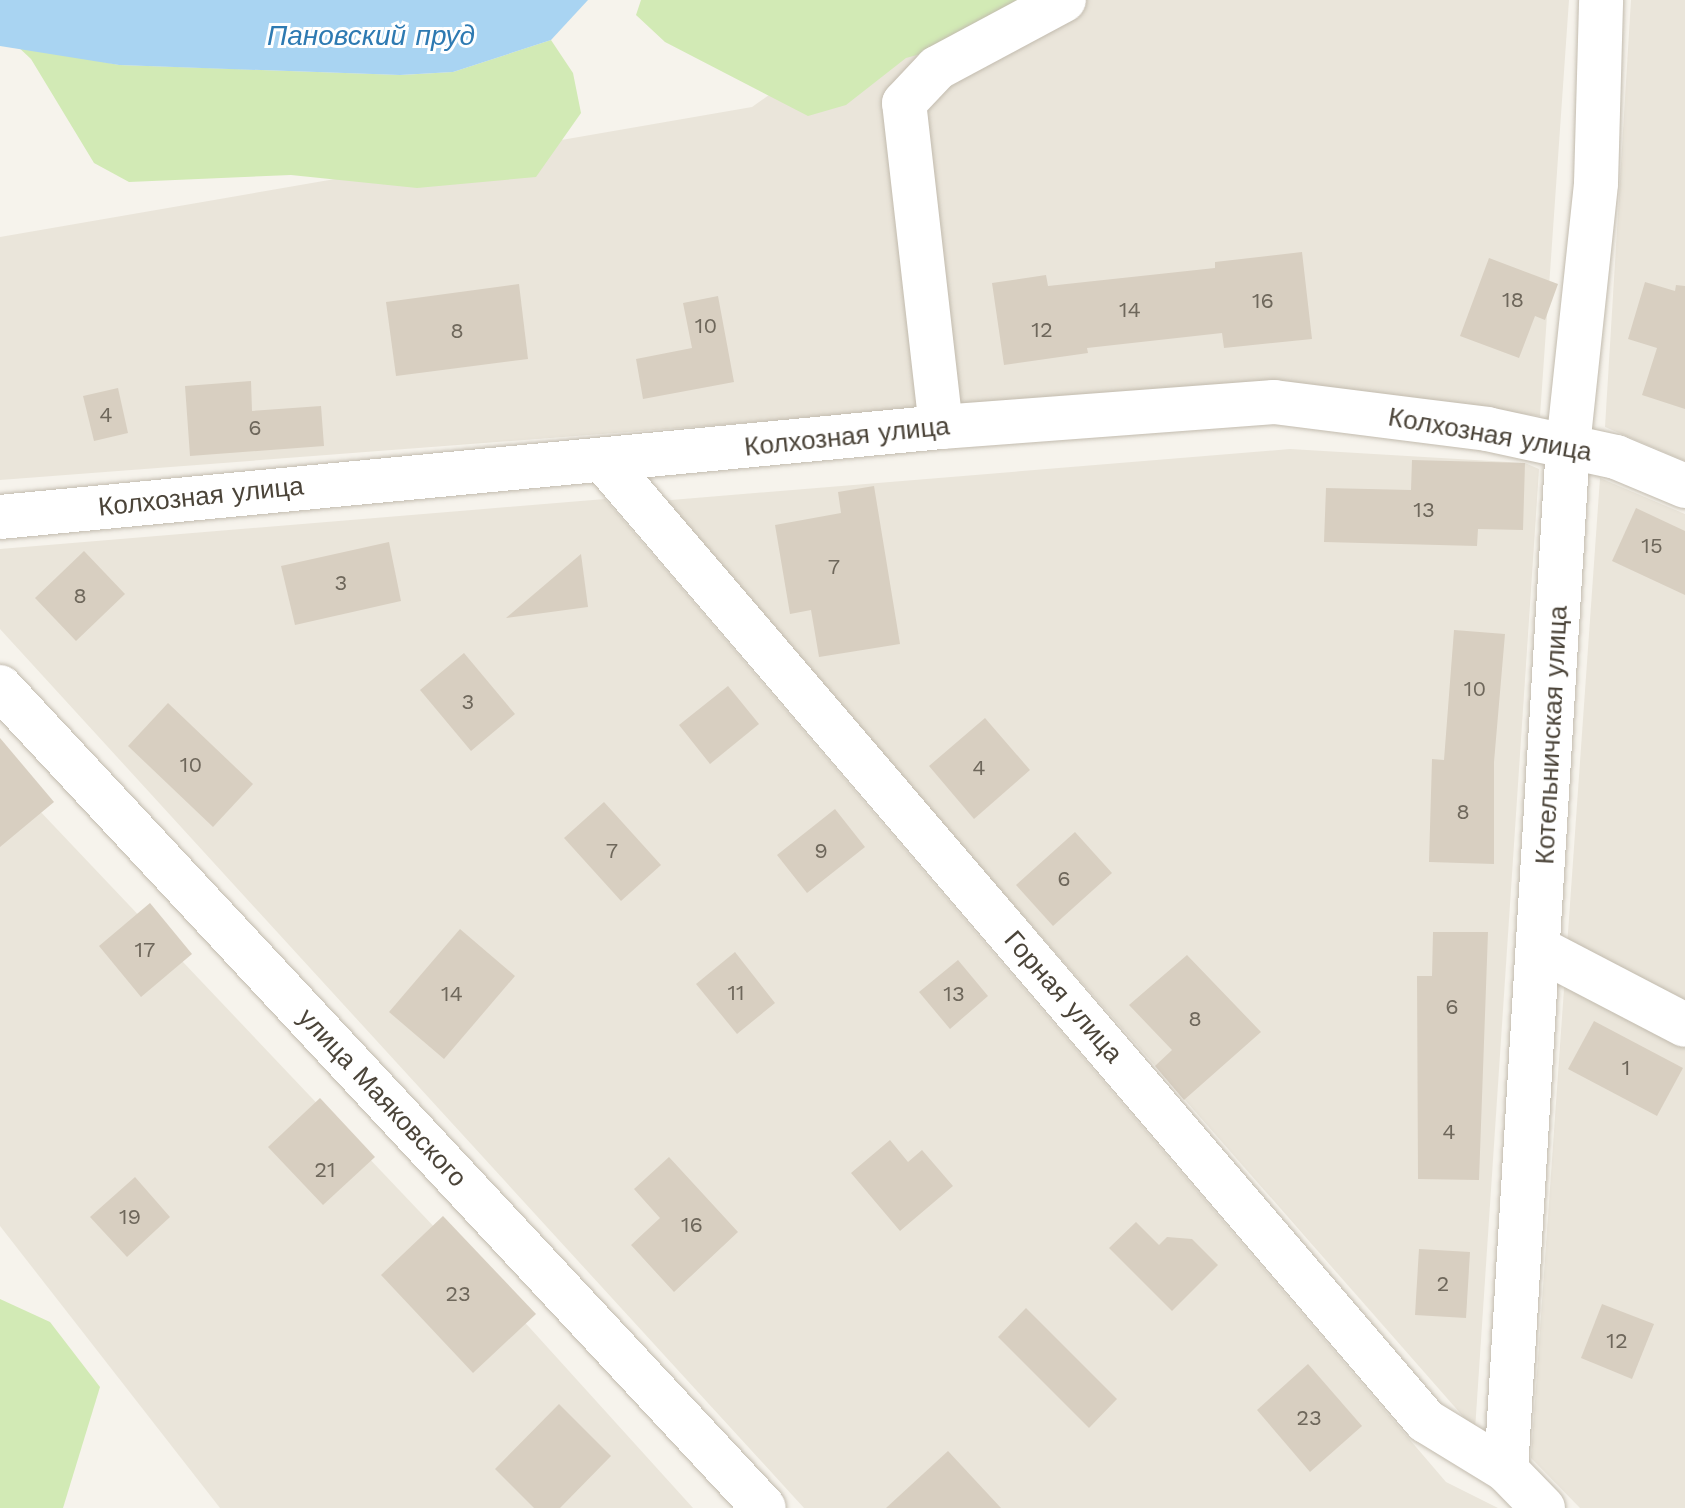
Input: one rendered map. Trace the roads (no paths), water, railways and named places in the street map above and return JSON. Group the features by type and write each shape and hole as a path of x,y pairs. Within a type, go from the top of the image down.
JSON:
{"street":[{"path":"941,427 904,103 937,68 1064,0"},
{"name":"Котельничская улица","path":"1506,1470 1541,950 1568,446 1596,183 1601,0"},
{"name":"Колхозная улица","path":"0,517 941,427 1274,402 1487,429 1616,457 1685,486"},
{"name":"Горная улица","path":"604,461 1426,1421 1506,1470 1543,1508"},
{"name":"улица Маяковского","path":"0,687 764,1508"},
{"path":"1541,950 1685,1025"}],"water":[{"name":"Пановский пруд","path":"0,0 588,0 551,40 453,72 400,75 119,65 0,46"}]}
